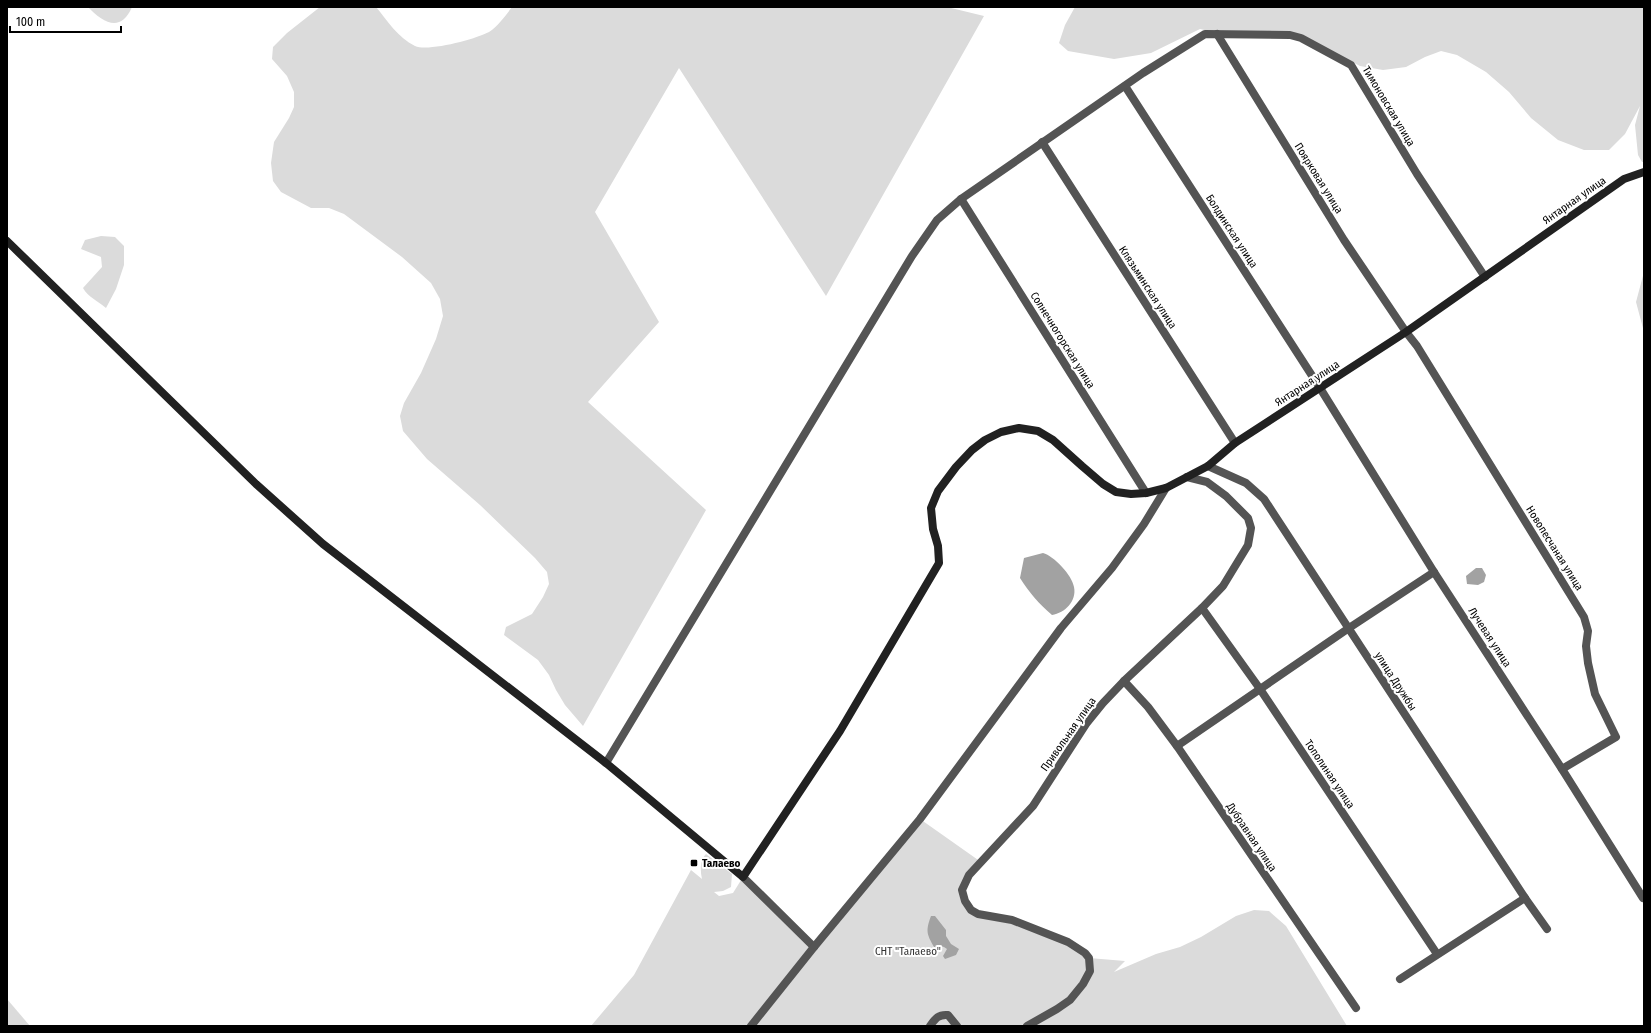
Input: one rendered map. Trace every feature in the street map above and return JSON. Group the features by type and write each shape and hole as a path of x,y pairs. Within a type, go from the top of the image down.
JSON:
{"street":[{"name":"Тимоновская улица","path":"606,763 912,256 937,220 961,199 1042,142 1205,34 1290,35 1302,38 1352,65 1417,174 1485,277"},
{"name":"Поярковая улица","path":"1216,34 1344,240 1406,332"},
{"name":"Болдинская улица","path":"1125,86 1320,388"},
{"name":"Клязьминская улица","path":"1042,142 1235,443"},
{"name":"Янтарная улица","path":"743,877 840,731 939,564 938,546 932,529 931,508 938,491 947,478 972,450 985,440 1001,432 1019,428 1038,431 1053,440 1087,471 1116,492 1131,494 1146,493 1166,488 1208,466 1235,443 1406,332 1624,179 1644,172"},
{"name":"Солнечногорская улица","path":"961,199 1146,493"},
{"path":"7,241 256,484 323,544 606,763 743,877 814,946"},
{"name":"Новопесчаная улица","path":"1406,332 1584,617 1588,631 1586,646 1588,663 1595,694 1616,737 1562,769"},
{"name":"Лучевая улица","path":"1320,388 1434,572 1562,769 1643,898"},
{"name":"улица Дружбы","path":"1208,466 1246,483 1264,499 1524,898 1547,929"},
{"name":"Привольная улица","path":"1027,1026 1070,1000 1090,971 1089,958 1085,953 1068,942 1012,920 978,914 971,910 965,901 962,890 969,875 1033,806 1086,724 1103,703 1223,586 1248,544 1251,528 1248,518 1226,496 1207,482 1187,477"},
{"path":"751,1026 814,946 920,819 1061,628 1112,568 1144,524 1166,488"},
{"path":"1177,746 1348,628 1434,572"},
{"name":"Тополиная улица","path":"1202,608 1260,689 1437,954"},
{"name":"Дубравная улица","path":"1124,681 1148,707 1177,746 1356,1008"},
{"path":"1400,979 1524,898"},
{"path":"930,1026 938,1016 948,1015 957,1026"}],"green space":[{"path":"88,7 132,7 128,15 123,20 117,23 112,23 94,13"},
{"path":"320,7 376,7 403,38 415,46 421,47 452,44 483,35 496,27 512,7 947,7 984,16 826,296 679,68 595,212 659,322 588,402 706,510 583,726 565,705 549,675 538,660 504,635 506,627 532,614 549,584 547,572 535,558 480,505 427,459 403,431 400,416 404,403 421,373 436,339 443,316 440,299 431,283 402,257 344,214 329,208 311,208 281,192 273,181 271,163 274,142 294,107 294,92 287,76 272,59 273,47 287,33"},
{"path":"1075,7 1644,7 1644,162 1642,162 1638,155 1635,125 1640,106 1625,134 1609,150 1584,150 1558,140 1531,118 1509,92 1486,72 1457,55 1441,51 1406,67 1383,70 1360,66 1331,51 1295,36 1218,33 1200,29 1151,53 1114,59 1068,51 1059,43 1065,25"},
{"path":"101,236 115,237 124,246 124,265 116,289 106,308 90,296 83,288 102,267 101,257 81,249 85,240"},
{"path":"1644,272 1644,332 1636,302"},
{"name":"СНТ \"Талаево\"","path":"920,819 981,862 965,882 965,901 984,915 1068,942 1089,958 1125,961 1114,972 1156,954 1180,947 1201,937 1236,916 1254,910 1269,911 1286,926 1347,1026 591,1026 634,975 691,870 702,879 701,865 706,854 732,874 731,887 723,891 714,892 719,896 733,893 743,877 814,946"},
{"path":"7,999 30,1026 7,1026"}],"shaded area":[{"path":"1043,553 1052,558 1062,567 1073,582 1074,587 1074,597 1069,606 1061,612 1052,615 1034,598 1020,578 1024,558"},
{"path":"1476,568 1482,568 1486,575 1484,582 1478,585 1467,584 1466,576"},
{"path":"931,916 935,916 946,930 946,936 951,944 959,949 956,955 945,959 943,956 947,949 940,946 936,950 928,933 928,926"}],"place":[{"name":"Талаево","path":"694,863"}]}
